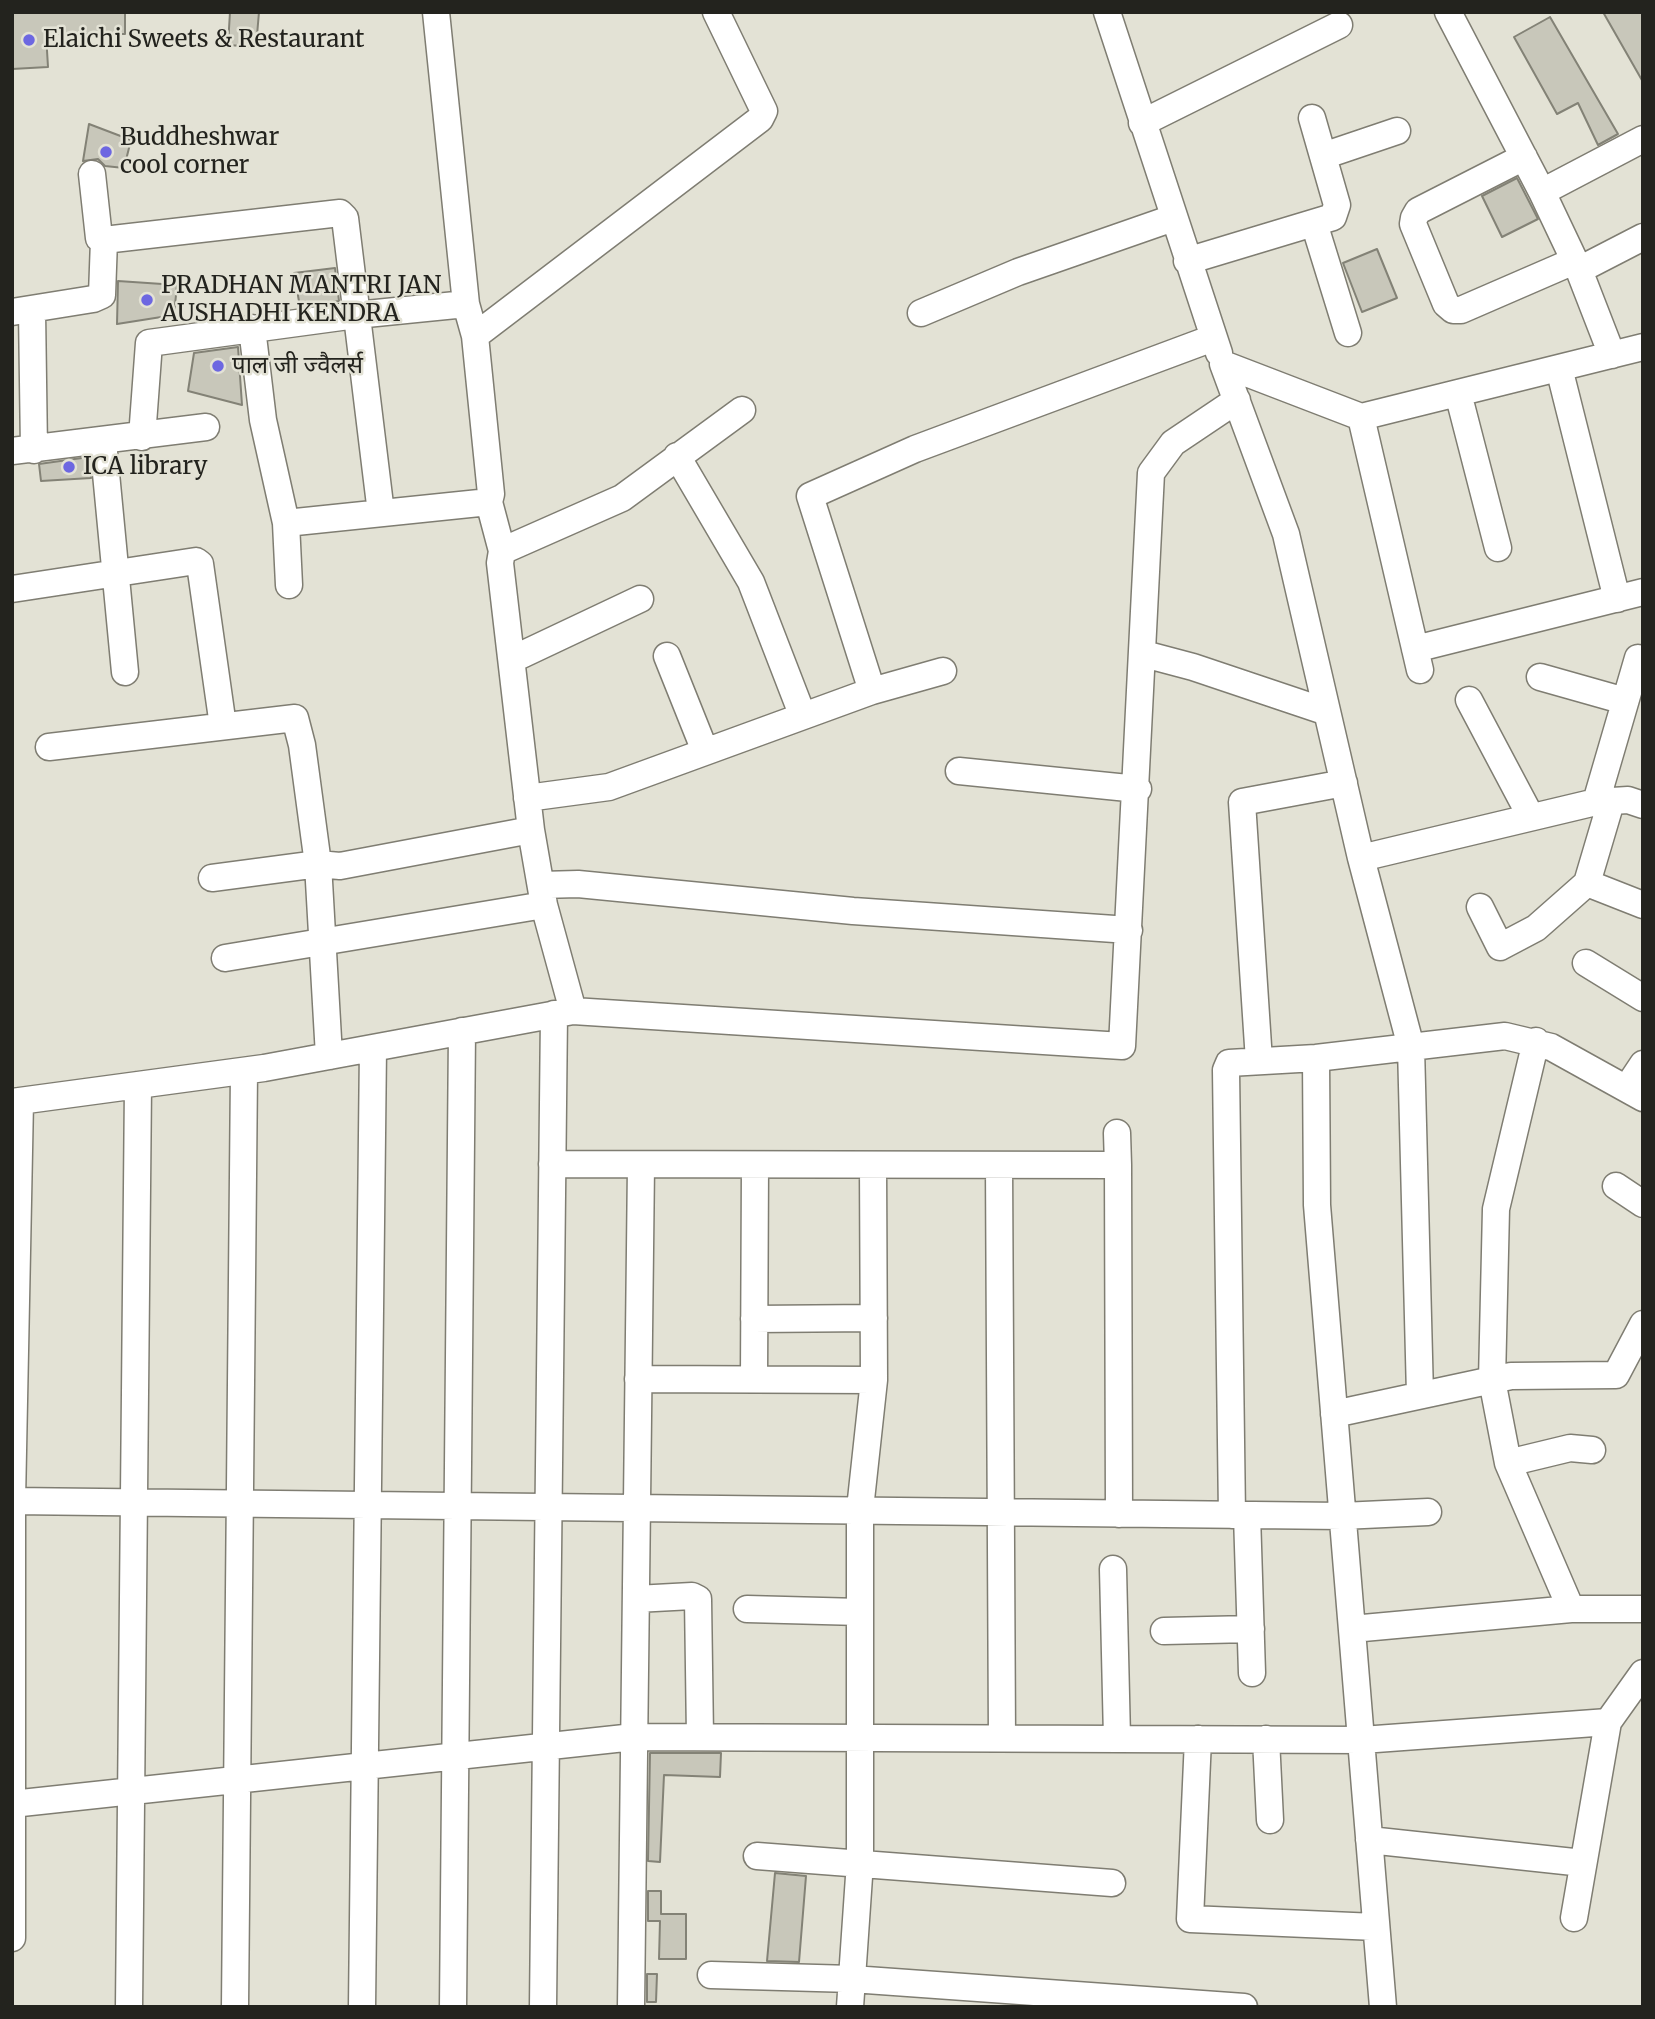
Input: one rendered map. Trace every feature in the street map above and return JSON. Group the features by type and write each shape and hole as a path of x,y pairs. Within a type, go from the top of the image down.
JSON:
{"street":[{"path":"436,12 466,304 475,337 491,494 489,502 502,551 500,564 531,830 564,1012 552,1164 543,2007"},
{"path":"475,337 760,119 764,111 716,12"},
{"path":"1107,12 1213,338 1286,534 1361,858 1411,1047 1420,1395"},
{"path":"1448,12 1577,265 1612,355"},
{"path":"1142,123 1339,25"},
{"path":"1187,261 1333,217 1337,212 1312,118"},
{"path":"1323,156 1398,131"},
{"path":"1542,192 1643,139"},
{"path":"1524,157 1418,211 1414,218 1413,225 1446,304 1453,310 1461,310 1643,237"},
{"path":"92,174 99,238 104,240 340,213 345,218 381,513"},
{"path":"921,313 1018,272 1173,218"},
{"path":"1314,223 1348,333"},
{"path":"104,240 102,295 22,311 23,450 206,427"},
{"path":"142,437 149,343 356,315 466,304"},
{"path":"252,328 263,420 286,523 289,585"},
{"path":"872,691 810,496 915,449 1213,338"},
{"path":"1223,364 1361,417 1643,347"},
{"path":"1559,368 1617,599"},
{"path":"1458,393 1498,548"},
{"path":"12,1938 16,1102 244,1071 564,1012 1122,1046 1138,789 1151,473 1173,443 1237,400"},
{"path":"502,551 622,498 742,410"},
{"path":"1361,417 1418,659 1643,592"},
{"path":"103,442 125,673"},
{"path":"677,456 751,582 802,714"},
{"path":"286,523 489,502"},
{"path":"12,590 196,561 200,564 223,726"},
{"path":"513,659 640,599"},
{"path":"1144,654 1193,667 1327,712"},
{"path":"667,656 705,751"},
{"path":"1480,908 1497,944 1504,946 1536,928 1587,883 1625,701 1637,659"},
{"path":"527,798 609,787 802,714 943,671"},
{"path":"1539,677 1625,701"},
{"path":"1469,700 1531,817"},
{"path":"49,747 295,719 302,745 318,864 329,1056"},
{"path":"958,771 1138,789"},
{"path":"1259,1061 1242,802 1343,783"},
{"path":"1361,858 1603,802 1628,800 1643,805"},
{"path":"212,878 318,864 340,866 531,830"},
{"path":"1587,883 1643,905"},
{"path":"225,958 324,943 542,895 578,884 853,911 1129,930"},
{"path":"1586,962 1643,998"},
{"path":"453,2007 462,1031"},
{"path":"1252,1673 1251,1629 1240,1515 1226,1070 1229,1063 1235,1060 1316,1058 1505,1036 1536,1041 1635,1093 1643,1064"},
{"path":"1536,1041 1496,1209 1492,1380 1508,1463 1571,1609"},
{"path":"362,2007 373,1048"},
{"path":"1316,1058 1317,1205 1383,2007"},
{"path":"235,2007 244,1071"},
{"path":"129,2007 138,1085"},
{"path":"1118,1133 1119,1514"},
{"path":"552,1164 1118,1165"},
{"path":"631,2007 641,1165"},
{"path":"754,1379 755,1165"},
{"path":"850,2007 860,1862 860,1509 874,1380 873,1165"},
{"path":"999,1165 1002,1737"},
{"path":"1616,1186 1643,1203"},
{"path":"754,1319 874,1318"},
{"path":"1334,1414 1511,1376 1616,1375 1643,1324"},
{"path":"638,1379 874,1380"},
{"path":"1508,1463 1570,1448 1592,1450"},
{"path":"12,1501 1342,1516 1428,1511"},
{"path":"1113,1569 1117,1738"},
{"path":"636,1599 692,1596 698,1599 700,1737"},
{"path":"747,1609 860,1612"},
{"path":"1352,1629 1571,1609 1643,1609"},
{"path":"1164,1631 1251,1629"},
{"path":"1574,1918 1608,1721 1643,1673"},
{"path":"13,1804 634,1737 1362,1740 1608,1721"},
{"path":"1198,1739 1190,1919 1376,1927"},
{"path":"1266,1739 1270,1820"},
{"path":"1369,1840 1583,1863"},
{"path":"757,1856 860,1862 1112,1884"},
{"path":"711,1975 852,1979 1244,2007"}],"building":[{"path":"12,12 125,12 125,34 46,34 48,67 12,69"},
{"path":"230,12 259,12 256,47 228,45"},
{"path":"1603,12 1643,12 1643,82"},
{"path":"1550,17 1618,134 1598,145 1578,103 1557,114 1514,37"},
{"name":"Buddheshwar cool corner","path":"89,124 131,140 124,168 105,166 98,159 83,161"},
{"path":"1517,178 1538,219 1502,237 1482,196"},
{"path":"1377,249 1397,298 1362,312 1343,263"},
{"path":"335,268 339,301 300,307 294,273"},
{"name":"PRADHAN MANTRI JAN AUSHADHI KENDRA","path":"118,281 177,285 174,315 117,324"},
{"name":"पाल जी ज्वैलर्स","path":"238,347 242,405 188,391 194,353"},
{"name":"ICA library","path":"89,457 91,478 41,481 39,464"},
{"path":"650,1753 721,1753 720,1777 664,1775 660,1862 648,1861"},
{"path":"775,1873 806,1876 799,1962 767,1961"},
{"path":"648,1891 661,1891 661,1914 686,1914 686,1959 659,1959 660,1921 648,1921"},
{"path":"647,1974 657,1974 656,2002 647,2002"}],"place":[{"name":"Elaichi Sweets & Restaurant","path":"29,40"},
{"name":"Buddheshwar cool corner","path":"106,152"},
{"name":"PRADHAN MANTRI JAN AUSHADHI KENDRA","path":"147,300"},
{"name":"पाल जी ज्वैलर्स","path":"218,366"},
{"name":"ICA library","path":"69,467"}]}
